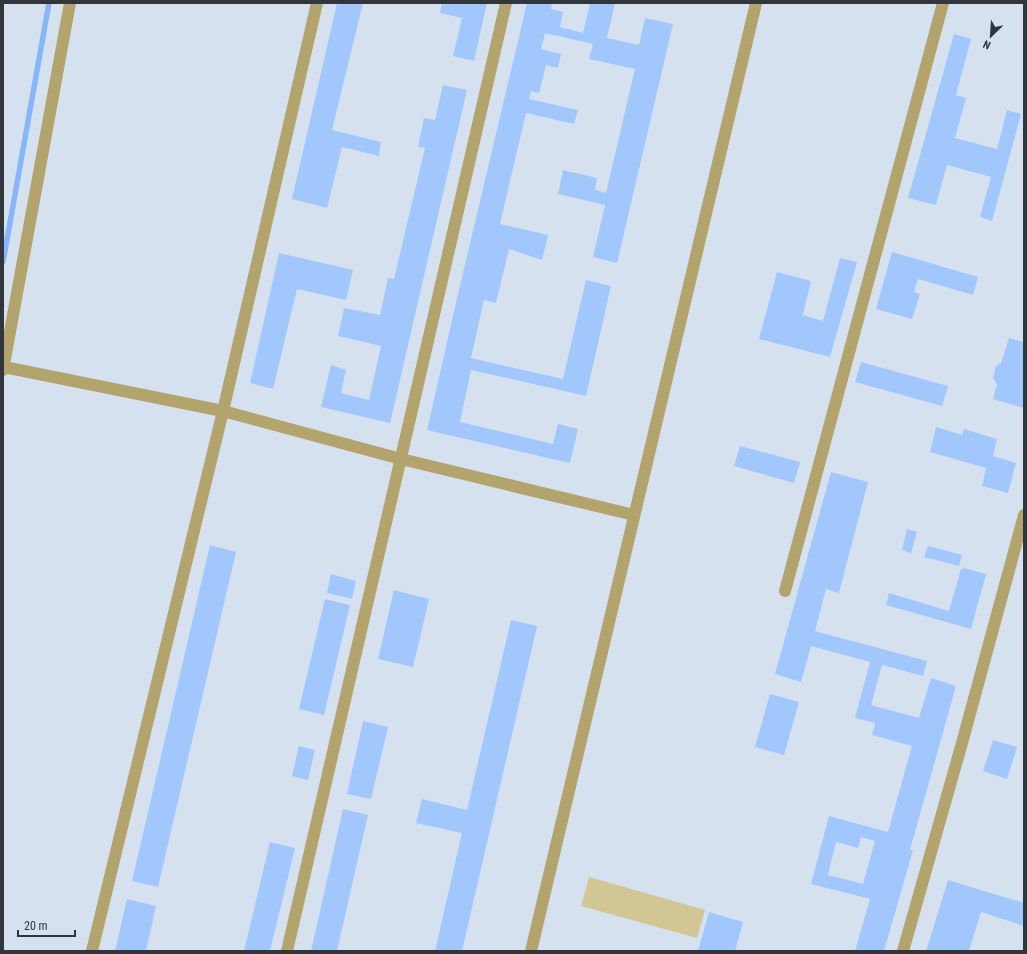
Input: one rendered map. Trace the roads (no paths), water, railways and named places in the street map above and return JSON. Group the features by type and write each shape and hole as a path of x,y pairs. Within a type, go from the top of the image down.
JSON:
{"street":[{"path":"3,370 70,3"},
{"path":"92,951 223,411 317,3"},
{"path":"288,951 506,3"},
{"path":"531,951 756,3"},
{"path":"785,591 943,3"},
{"path":"4,367 223,411 401,458 634,515"},
{"path":"902,951 962,743 1024,515"}],"waterway":[{"path":"3,262 49,3"}]}
